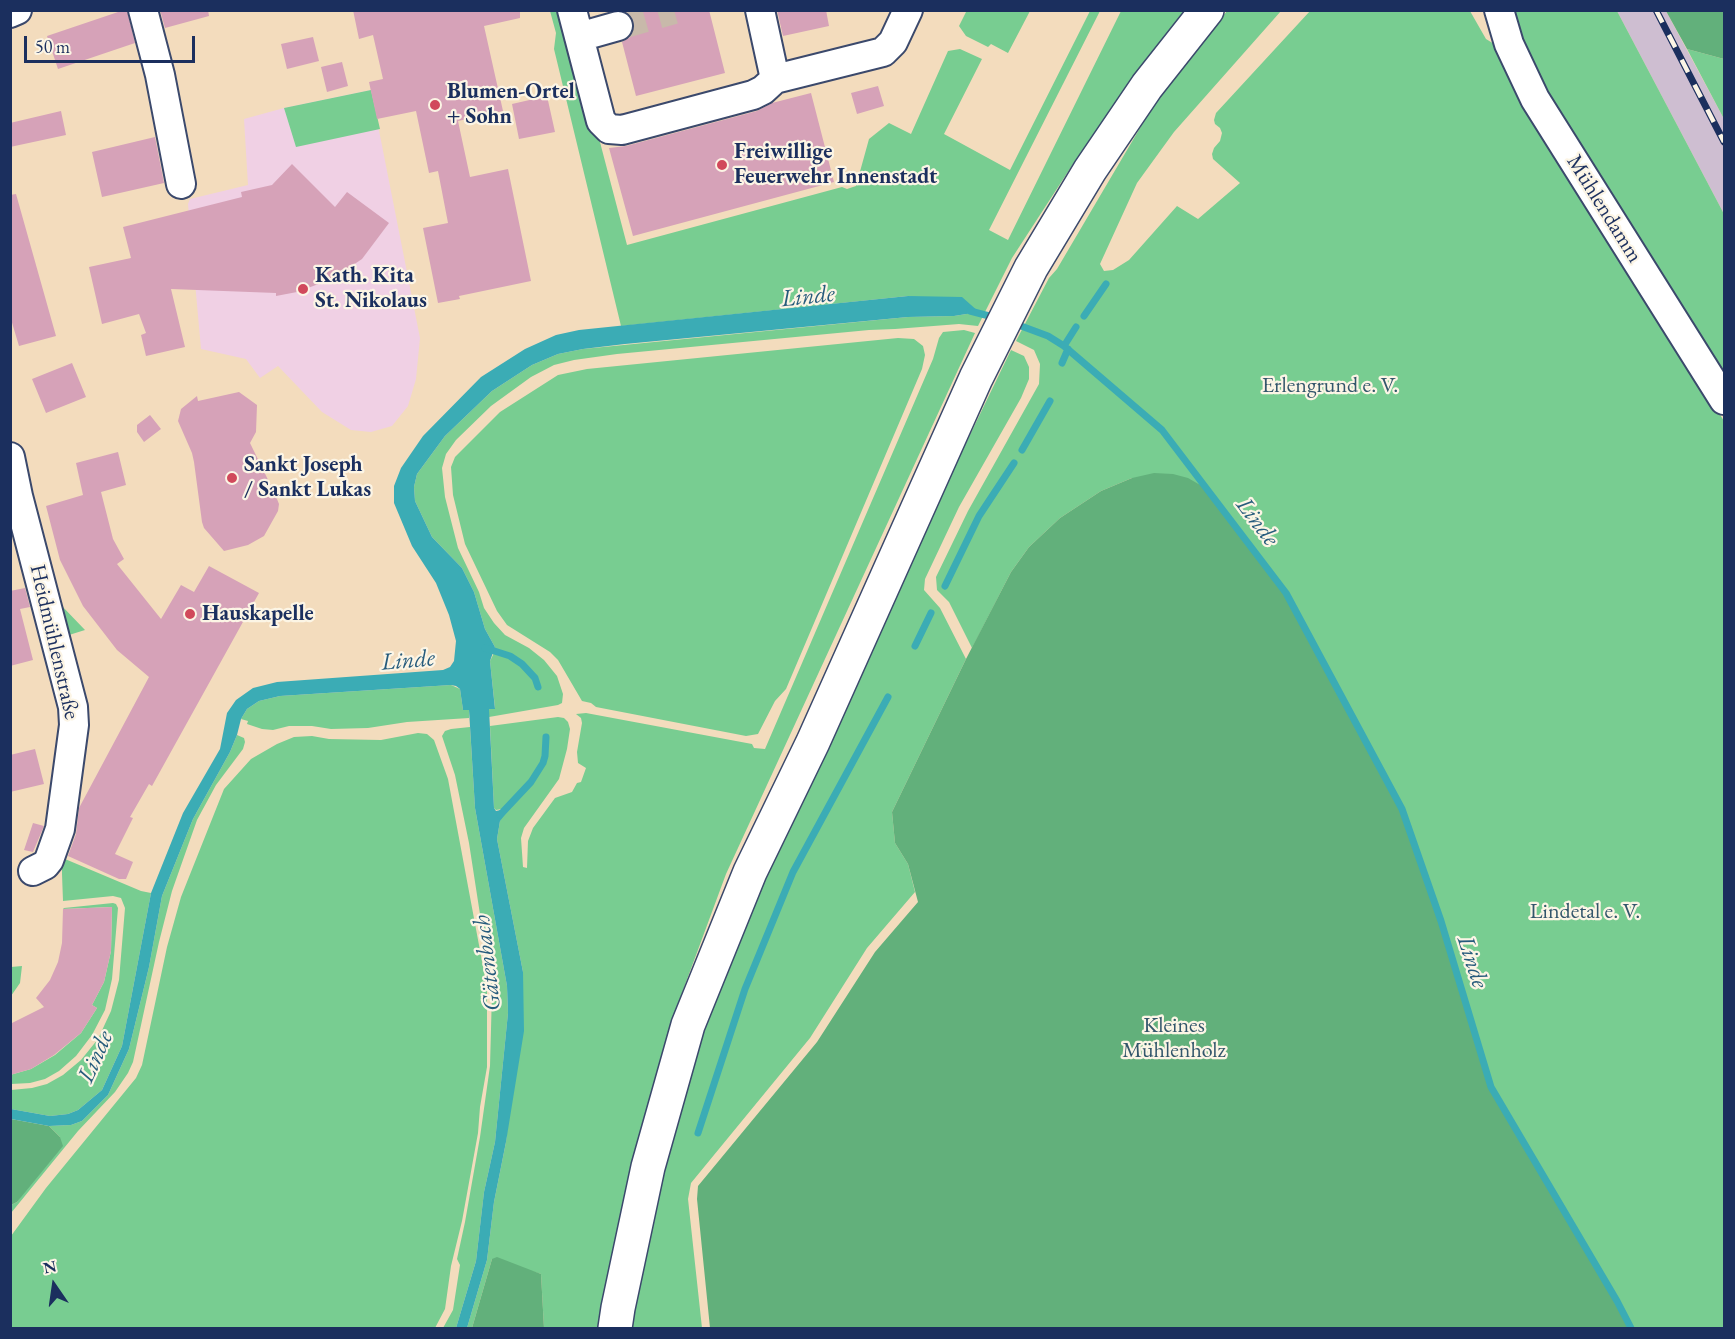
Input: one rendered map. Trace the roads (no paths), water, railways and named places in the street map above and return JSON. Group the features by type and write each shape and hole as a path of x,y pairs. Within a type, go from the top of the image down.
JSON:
{"main road":[{"path":"615,1329 648,1167 688,1025 750,872 818,731 976,378 1031,268 1090,170 1140,95 1207,10"}],"street":[{"path":"10,12 17,10"},
{"path":"143,10 160,75 181,184"},
{"path":"760,10 775,79"},
{"path":"618,26 575,24 601,121 609,129 622,130 704,115 763,90 775,79 883,52 893,42 908,10"},
{"name":"Mühlendamm","path":"1499,10 1509,44 1535,99 1725,400"},
{"name":"Heidmühlenstraße","path":"11,467 73,707 74,725 60,829 50,860 33,871"}],"water":[{"path":"908,296 962,297 979,312 625,344 558,354 532,365 492,391 445,436 417,474 414,487 415,501 432,537 462,568 474,592 485,629 495,647 490,661 495,709 489,709 494,808 496,811 505,809 506,813 500,821 497,839 523,972 524,1031 494,1202 487,1260 467,1328 456,1328 476,1261 484,1192 495,1142 508,1013 507,986 475,808 469,710 463,710 460,689 456,686 280,696 259,701 247,709 241,719 230,752 193,819 162,896 149,967 129,1049 108,1095 82,1121 71,1125 49,1126 11,1119 11,1109 50,1116 68,1114 78,1110 102,1090 122,1046 151,893 183,813 220,749 227,713 236,700 253,688 277,682 443,670 450,667 454,661 456,641 449,615 436,583 412,546 394,503 394,486 401,468 423,436 481,377 525,349 556,335 579,330"}],"waterway":[{"path":"1084,316 1106,284"},
{"name":"Linde","path":"970,311 997,318"},
{"name":"Linde","path":"1013,323 1048,336 1064,346 1162,430 1286,593 1402,809 1441,921 1491,1087 1631,1328"},
{"path":"1064,346 1076,327"},
{"path":"1062,363 1068,349"},
{"path":"1022,450 1050,401"},
{"path":"945,586 979,516 1014,463"},
{"path":"915,646 931,613"},
{"path":"485,648 510,656 522,664 535,678 538,687"},
{"path":"698,1133 745,989 793,872 888,697"},
{"path":"500,815 531,782 543,763 546,737"}],"tunnel":[{"path":"618,26 674,10"}],"railway":[{"path":"1656,10 1724,142"}],"place":[{"name":"Blumen-Ortel + Sohn","path":"435,105"},
{"name":"Freiwillige Feuerwehr Innenstadt","path":"722,165"},
{"name":"Kath. Kita St. Nikolaus","path":"303,289"},
{"name":"Sankt Joseph / Sankt Lukas","path":"232,478"},
{"name":"Hauskapelle","path":"190,614"}],"park label":[{"name":"Erlengrund e. V.","path":"1330,386"},
{"name":"Lindetal e. V.","path":"1585,912"},
{"name":"Kleines Mühlenholz","path":"1174,1038"}],"water label":[{"name":"Gätenbach","path":"488,963"}]}
